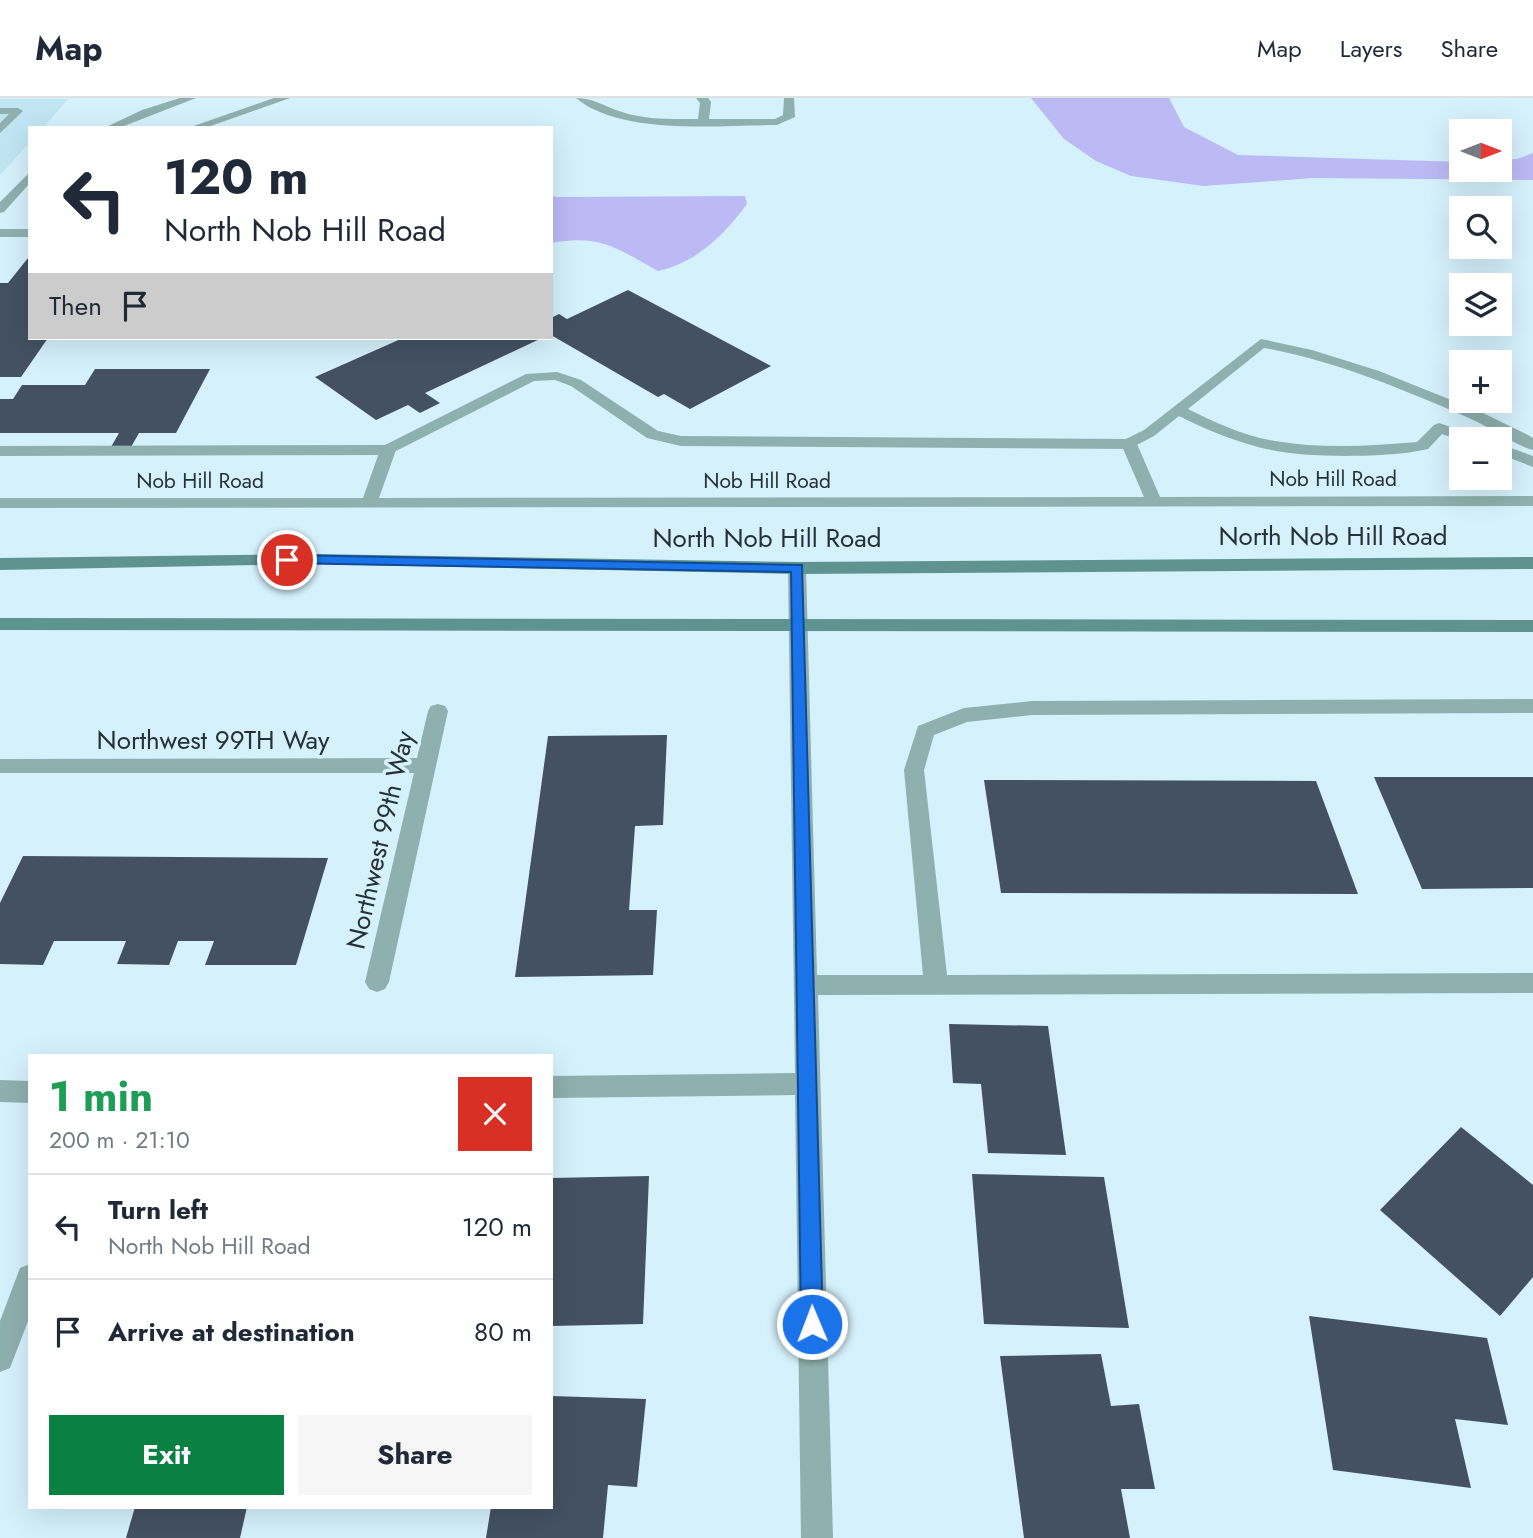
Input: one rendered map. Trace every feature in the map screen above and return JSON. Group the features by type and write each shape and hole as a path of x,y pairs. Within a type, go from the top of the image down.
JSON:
{"main road":[{"name":"North Nob Hill Road","path":"0,564 314,559 797,568 1533,563"},
{"path":"0,624 1533,626"}],"street":[{"path":"113,126 146,111 191,98"},
{"path":"199,126 285,98"},
{"path":"581,98 630,117 652,122 777,122 789,117 789,98"},
{"path":"701,98 706,102 703,122"},
{"path":"0,111 18,111 0,130"},
{"path":"0,209 28,178"},
{"path":"0,233 28,233"},
{"path":"0,451 387,450 531,377 556,376 576,383 653,435 681,440 1129,444 1149,433 1261,342 1305,350 1367,370 1449,404"},
{"path":"1177,409 1221,431 1275,446 1362,451 1422,446 1456,413"},
{"path":"1469,413 1511,431 1533,445"},
{"path":"1439,428 1449,431"},
{"path":"1129,444 1155,503"},
{"path":"369,503 387,450"},
{"path":"1512,454 1533,462"},
{"name":"Nob Hill Road","path":"0,503 1155,503 1533,500"},
{"path":"797,568 817,1538"},
{"path":"936,985 914,770 925,731 964,715 1032,708 1533,706"},
{"name":"Northwest 99th Way","path":"377,982 438,711"},
{"name":"Northwest 99TH Way","path":"0,766 425,765"},
{"path":"804,985 1533,983"},
{"path":"553,1087 806,1084"},
{"path":"0,1091 28,1091"},
{"path":"0,1358 28,1283"}],"shaded area":[{"path":"0,99 68,99 45,126 28,126 28,144 0,175"}],"water":[{"path":"1031,98 1169,98 1184,127 1238,155 1449,162 1449,179 1313,178 1204,186 1131,176 1096,161 1064,139"},
{"path":"1533,153 1533,180 1512,180 1512,159"},
{"path":"553,196 745,196 747,204 708,246 685,262 658,271 608,245 583,240 553,243"}],"building":[{"path":"28,258 28,340 47,340 21,377 0,377 0,283 8,283"},
{"path":"628,290 771,366 690,409 664,394 658,397 553,336 553,317 559,314 567,319"},
{"path":"398,340 538,340 425,393 440,403 420,413 408,405 376,420 315,377"},
{"path":"95,369 210,369 176,433 139,433 131,447 111,447 119,433 0,433 0,399 13,399 22,385 85,385"},
{"path":"667,735 663,825 635,826 629,910 657,910 653,975 515,977 548,736"},
{"path":"1374,777 1533,777 1533,888 1422,889"},
{"path":"984,780 1316,781 1358,894 1001,893"},
{"path":"23,856 328,858 296,965 205,965 214,941 178,941 169,965 117,964 126,941 54,941 43,965 0,964 0,903"},
{"path":"949,1024 1048,1026 1066,1155 988,1153 981,1084 953,1083"},
{"path":"1461,1127 1533,1185 1533,1277 1500,1316 1380,1210"},
{"path":"972,1174 1104,1177 1129,1328 984,1324"},
{"path":"649,1176 643,1324 553,1326 553,1178"},
{"path":"1309,1316 1487,1338 1508,1425 1455,1419 1471,1488 1333,1470"},
{"path":"1101,1354 1111,1406 1139,1404 1155,1489 1121,1489 1130,1538 1024,1538 1000,1356"},
{"path":"553,1396 646,1399 637,1487 608,1485 603,1538 486,1538 491,1509 553,1509"},
{"path":"134,1509 247,1509 240,1538 126,1538"}],"route":[{"path":"287,560 797,568 812,1324"}]}
